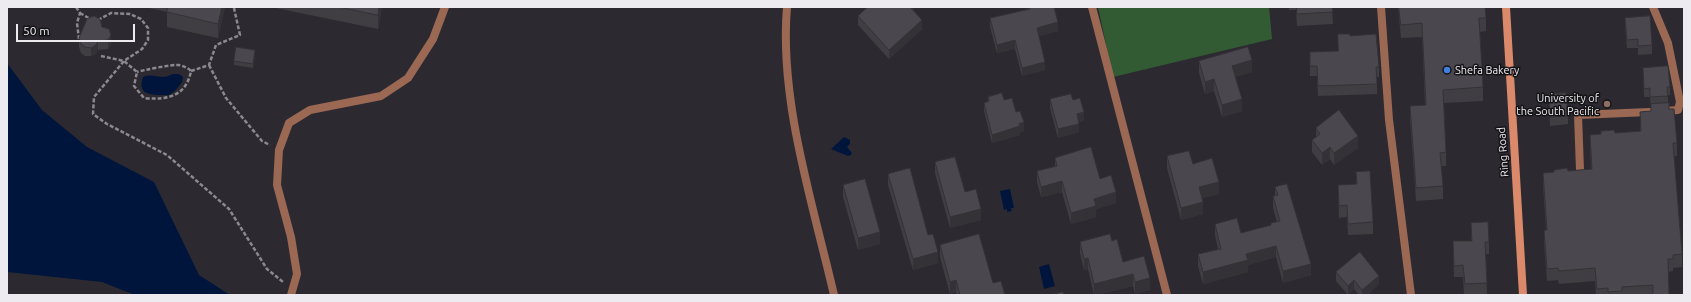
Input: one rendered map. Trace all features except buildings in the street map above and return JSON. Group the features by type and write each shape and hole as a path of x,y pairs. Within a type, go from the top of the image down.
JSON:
{"main road":[{"name":"Ring Road","path":"1506,7 1523,295"}],"street":[{"path":"292,293 297,274 291,237 277,185 279,150 290,123 310,110 381,96 408,78 433,39 445,7"},
{"path":"787,7 785,28 786,59 792,117 834,295"},
{"path":"1092,7 1167,295"},
{"path":"1381,7 1390,120 1411,295"},
{"path":"1580,170 1578,115 1678,110 1680,102 1668,43 1653,7"}],"path":[{"path":"76,7 80,13 94,21 111,13 130,14 141,19 148,28 148,40 142,49 124,61 94,97 92,114 107,124 167,155 229,209 267,269 292,293"},
{"path":"234,8 240,35 216,45 209,65 226,98 262,141 279,150"},
{"path":"79,39 77,23 80,13"},
{"path":"101,56 124,61 137,72"},
{"path":"137,72 145,69 159,69 178,65 191,71"},
{"path":"191,71 209,65"},
{"path":"137,72 134,86 144,98 160,100 176,96 189,80 191,71"}],"green space":[{"path":"1098,7 1269,7 1272,39 1113,77"}],"water":[{"path":"7,63 42,110 87,147 154,182 199,275 230,295 135,295 102,282 7,272"},
{"path":"173,74 179,74 183,77 182,82 176,90 169,95 148,94 142,88 143,77 151,75 165,77"},
{"path":"844,137 850,140 850,144 847,147 852,153 848,156 831,149"},
{"path":"1010,189 1014,208 1011,208 1012,211 1007,212 1007,209 1004,210 1000,191"},
{"path":"1049,264 1055,286 1044,289 1039,267"}],"place":[{"name":"Shefa Bakery","path":"1447,70"},
{"name":"University of the South Pacific","path":"1607,104"}]}
